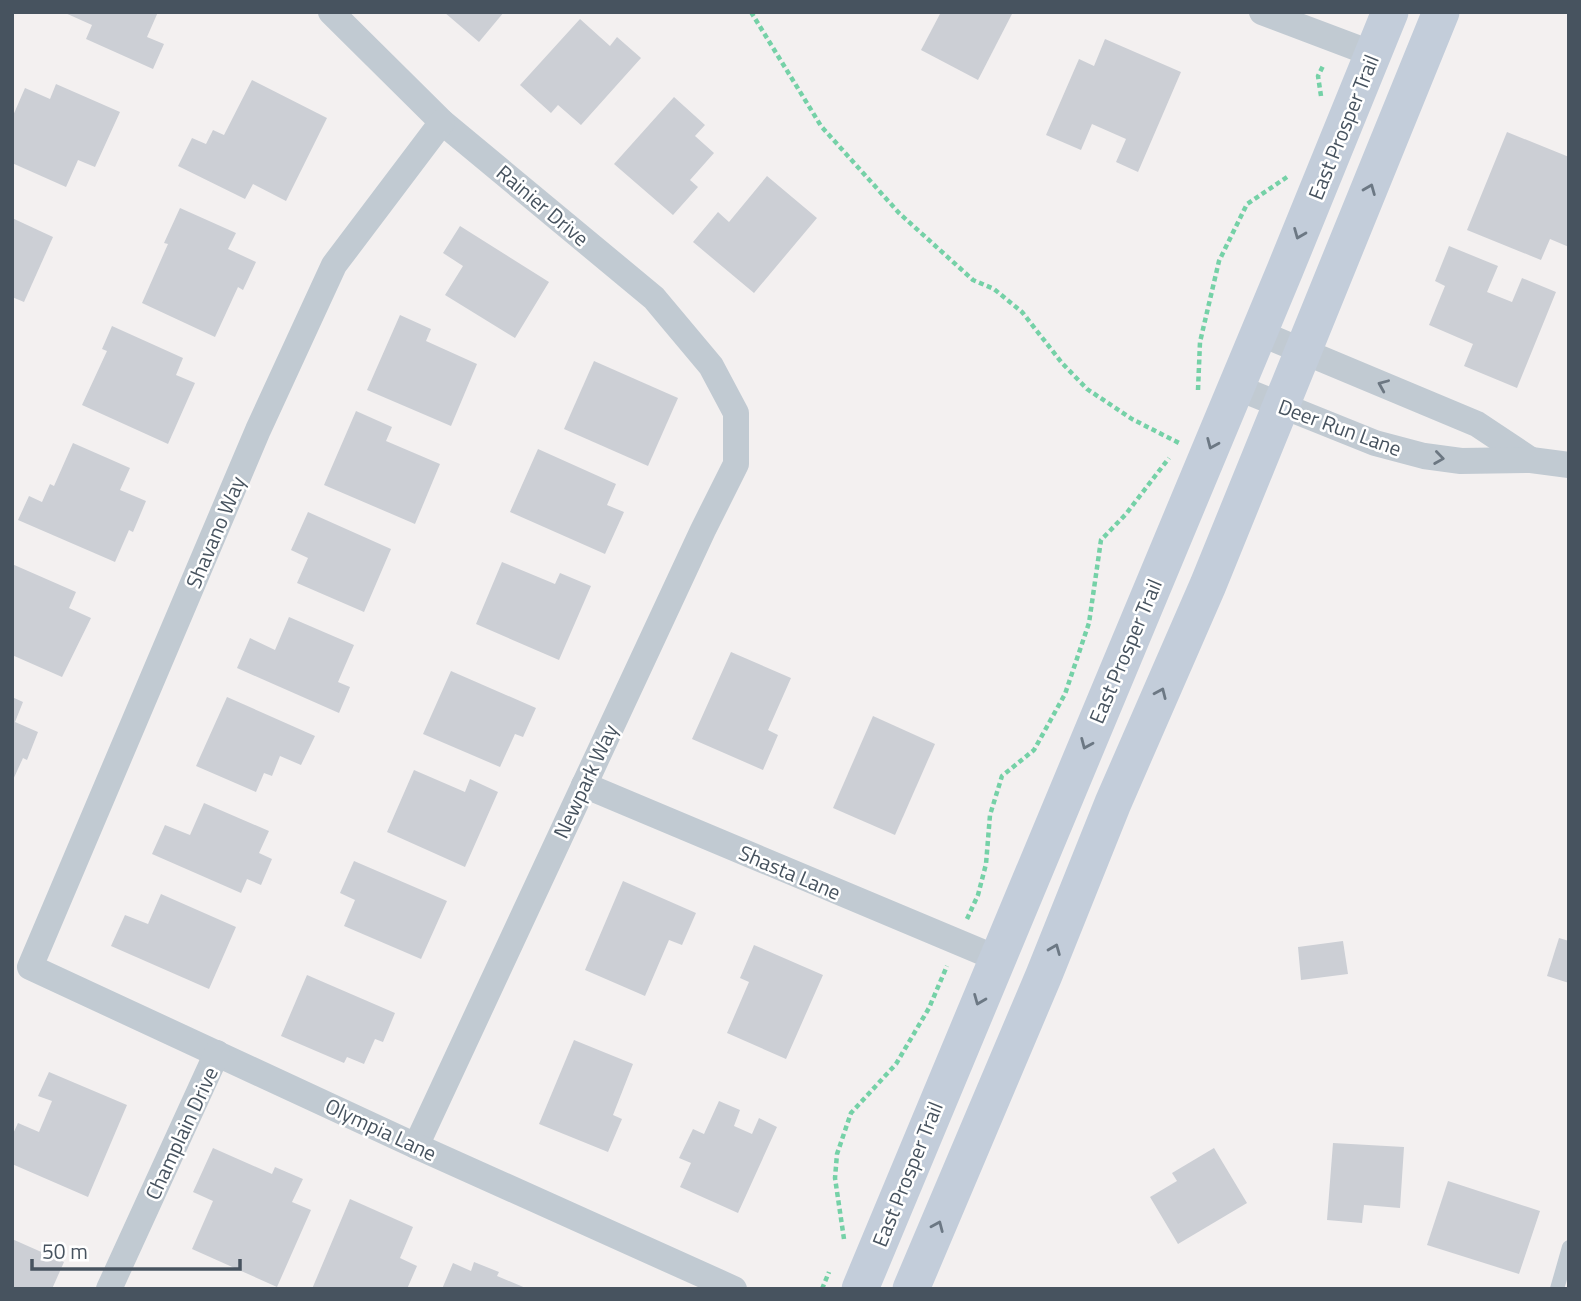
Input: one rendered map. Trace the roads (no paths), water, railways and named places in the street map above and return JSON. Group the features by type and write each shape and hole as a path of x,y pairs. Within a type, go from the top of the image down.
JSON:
{"main road":[{"name":"East Prosper Trail","path":"845,1278 996,958 1390,12"},
{"path":"912,1289 1044,975 1112,803 1208,585 1441,12"}],"street":[{"name":"Rainier Drive","path":"331,12 442,122 654,298 711,366 737,414"},
{"path":"1262,12 1373,54"},
{"name":"Shavano Way","path":"30,967 258,430 334,265 442,122"},
{"name":"Deer Run Lane","path":"1257,332 1477,424 1531,460"},
{"name":"Deer Run Lane","path":"1236,387 1375,443 1424,456 1461,461 1531,460 1569,465"},
{"name":"Newpark Way","path":"416,1146 736,464 737,414"},
{"name":"Shasta Lane","path":"584,785 996,958"},
{"name":"Olympia Lane","path":"30,967 416,1146 734,1289"},
{"name":"Champlain Drive","path":"109,1289 217,1053"}],"lane":[{"path":"1557,1289 1569,1247"}]}
